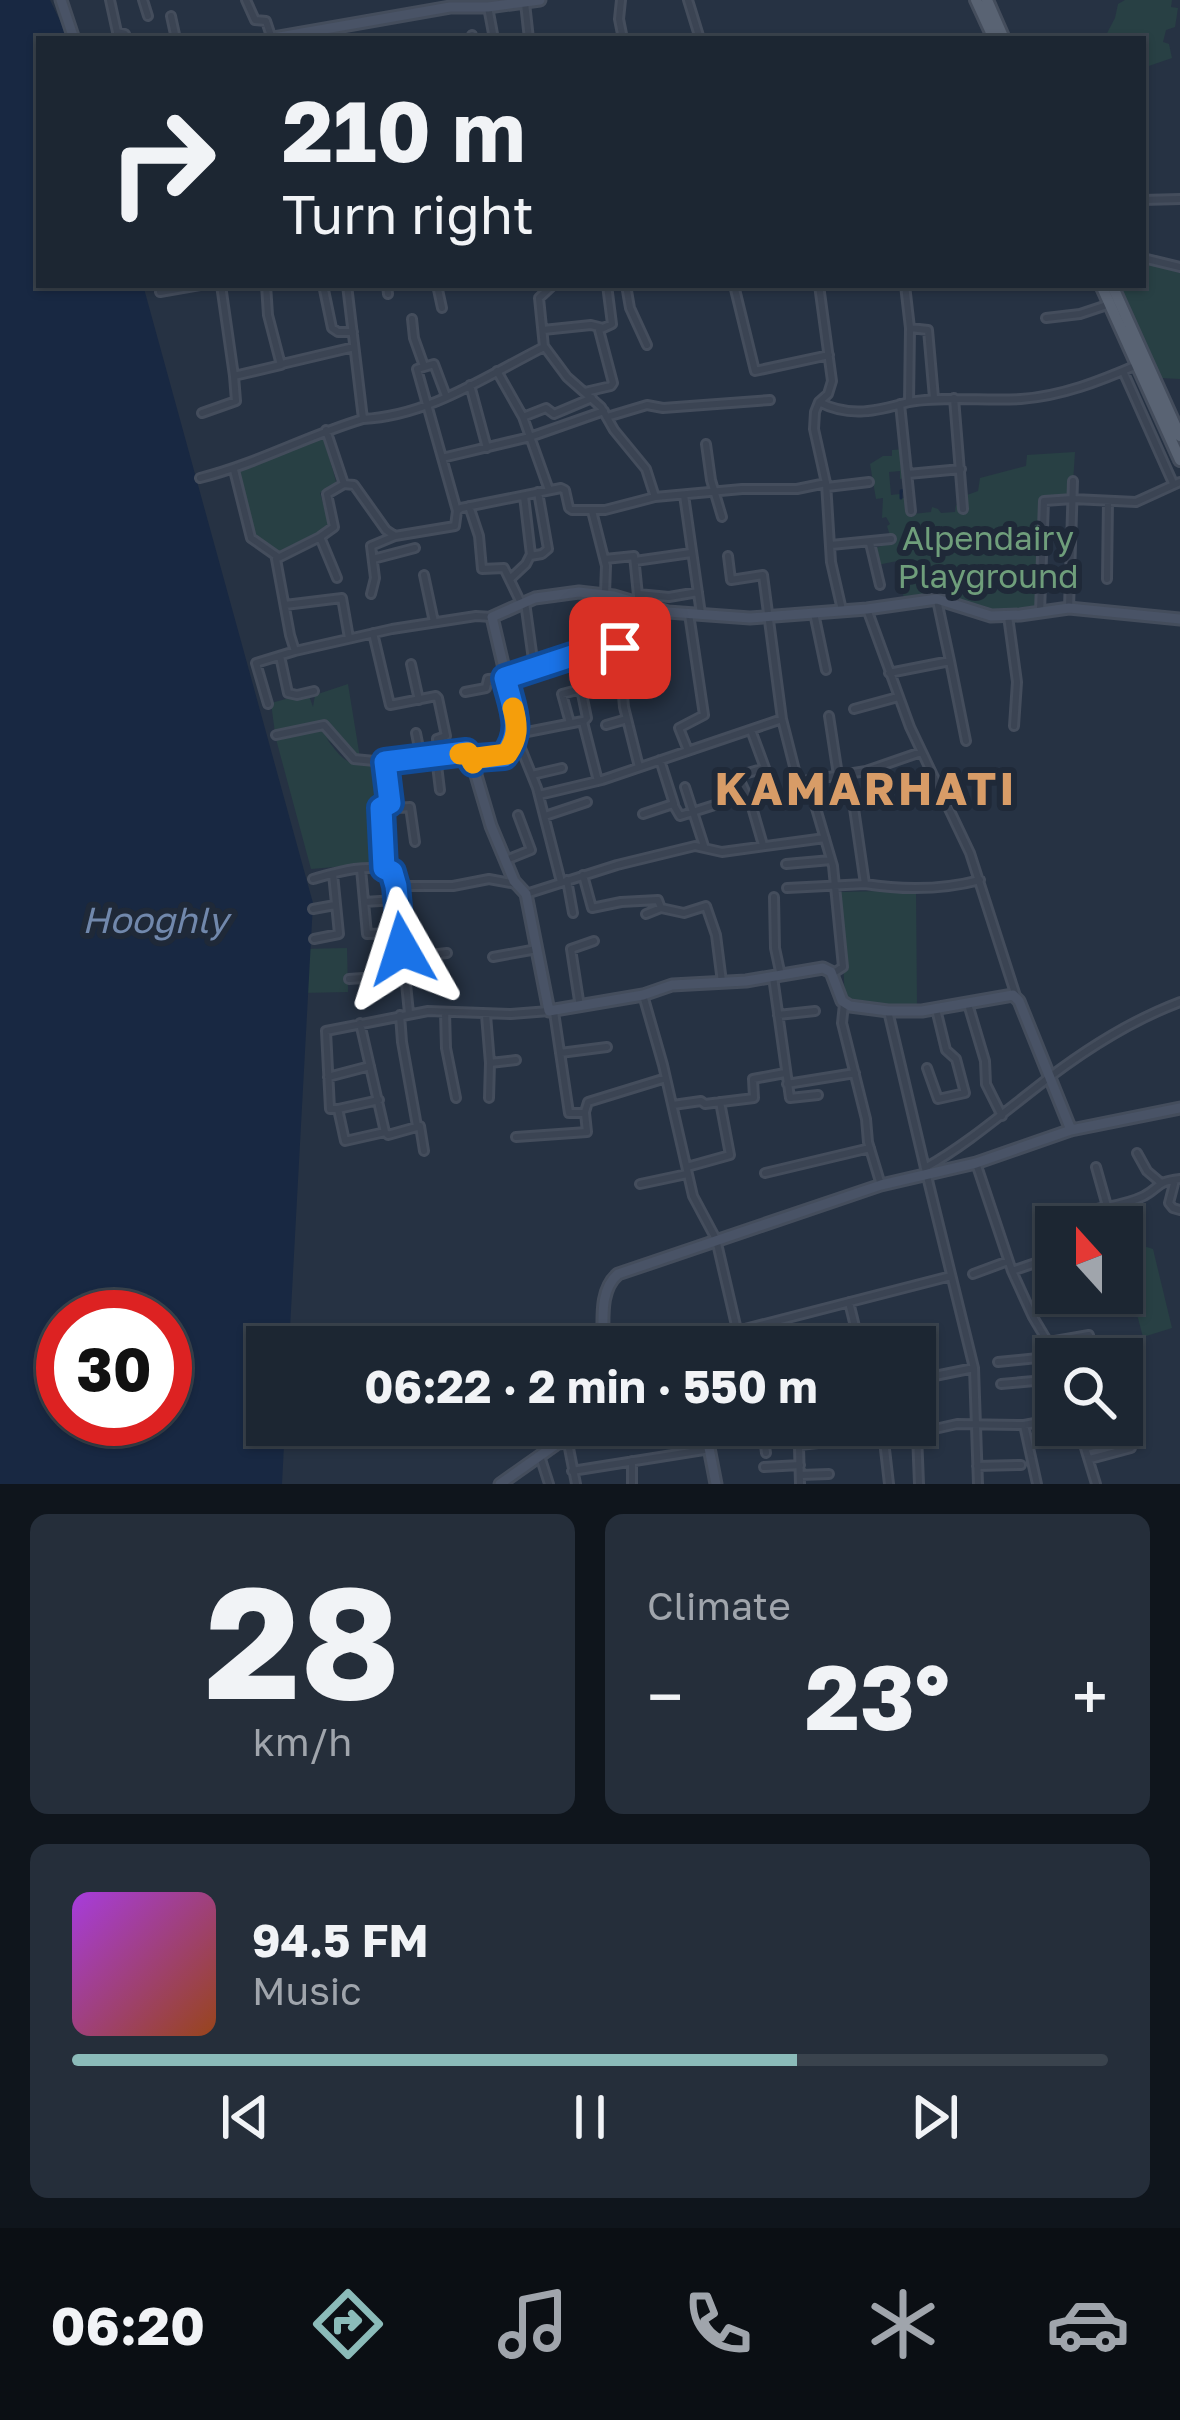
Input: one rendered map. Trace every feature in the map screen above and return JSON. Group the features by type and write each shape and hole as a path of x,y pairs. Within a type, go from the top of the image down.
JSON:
{"main road":[{"path":"976,0 993,36"},
{"path":"987,0 1003,36"},
{"path":"1102,288 1137,365 1180,436"},
{"path":"1113,288 1180,460"}],"street":[{"path":"61,0 73,36"},
{"path":"110,0 117,31 126,36"},
{"path":"143,0 148,16"},
{"path":"246,0 255,20 266,21 269,36"},
{"path":"401,0 404,17"},
{"path":"622,0 622,36"},
{"path":"688,0 699,36"},
{"path":"307,36 404,17 434,5 488,8 532,1 529,36"},
{"path":"488,8 493,36"},
{"path":"171,16 175,36"},
{"path":"1146,200 1180,200"},
{"path":"1146,258 1180,267"},
{"path":"160,292 183,288"},
{"path":"202,413 236,401 221,288"},
{"path":"266,288 268,315 282,364"},
{"path":"324,288 332,328 352,332"},
{"path":"347,288 363,419"},
{"path":"438,288 442,308"},
{"path":"550,288 538,298 544,346 646,469 656,497"},
{"path":"523,416 546,408 554,415 613,383 599,331 612,324 607,288"},
{"path":"627,288 647,345"},
{"path":"735,288 755,371 830,355"},
{"path":"819,288 831,388 819,402 814,429 827,485 831,562 842,610"},
{"path":"905,288 910,328 904,403 911,511"},
{"path":"1046,318 1110,304"},
{"path":"412,319 424,366"},
{"path":"543,330 603,328"},
{"path":"910,328 928,331 934,398"},
{"path":"200,478 234,470 326,430 426,406 544,346"},
{"path":"234,376 355,347"},
{"path":"370,594 375,578 371,546 394,536 455,526 457,512 416,372 435,364 446,397"},
{"path":"819,402 850,413 934,398 1023,399 1072,390 1137,365"},
{"path":"496,371 523,416 550,490"},
{"path":"1040,612 1043,502 1139,502 1177,483 1123,371"},
{"path":"470,385 487,448"},
{"path":"954,398 963,509"},
{"path":"442,458 647,405 663,408 770,400"},
{"path":"326,430 344,484"},
{"path":"706,444 722,517"},
{"path":"908,474 961,469"},
{"path":"234,470 251,538 278,557 296,651"},
{"path":"1069,608 1073,481"},
{"path":"457,512 563,488 570,510 592,511 656,497 869,482"},
{"path":"278,557 334,526 327,494 344,484 354,485 394,536"},
{"path":"531,555 542,554 548,547 538,493"},
{"path":"683,495 698,592 695,614 704,716 679,728 687,750"},
{"path":"510,579 531,555 524,496"},
{"path":"1107,579 1108,501"},
{"path":"469,506 479,536 482,569 503,567 523,602 534,667"},
{"path":"592,511 605,560 627,719 639,767"},
{"path":"320,537 337,578"},
{"path":"830,545 891,539"},
{"path":"870,543 880,586"},
{"path":"373,559 415,548"},
{"path":"635,561 692,553"},
{"path":"605,560 633,555 639,599"},
{"path":"728,556 732,580 763,574 782,719 797,781 850,774 921,752"},
{"path":"424,575 434,622"},
{"path":"639,599 698,592"},
{"path":"268,704 256,663 373,633 492,617 523,602 564,593 639,599 695,614 768,619 937,599 983,615 1069,608 1180,619"},
{"path":"284,605 342,598 350,639"},
{"path":"937,599 966,741"},
{"path":"867,609 898,697 980,880 1016,996 1071,1130"},
{"path":"814,613 826,670"},
{"path":"1008,616 1018,682 1014,725"},
{"path":"473,763 477,758 505,755 516,735 492,617"},
{"path":"373,633 389,704 438,698 446,736 436,739 440,790"},
{"path":"465,692 486,688 488,680 572,656 620,648"},
{"path":"280,656 288,693 314,691"},
{"path":"889,673 950,661"},
{"path":"411,664 419,700"},
{"path":"579,668 621,664"},
{"path":"516,735 583,721 587,718 581,689 562,694 570,723"},
{"path":"854,709 898,697"},
{"path":"830,716 838,775"},
{"path":"606,725 627,719"},
{"path":"539,795 598,781 782,719"},
{"path":"583,721 598,781"},
{"path":"276,735 325,726 351,758 385,762 466,752 491,826 516,884 526,893 569,1114 585,1114"},
{"path":"659,760 678,816 724,802 725,781 765,767 751,730"},
{"path":"416,734 421,758"},
{"path":"516,735 539,795 573,913"},
{"path":"385,762 389,805"},
{"path":"532,775 562,768"},
{"path":"850,774 865,884"},
{"path":"738,776 763,845"},
{"path":"808,781 836,887 843,967 832,974"},
{"path":"685,787 705,849"},
{"path":"545,816 587,802"},
{"path":"643,814 674,804"},
{"path":"389,805 410,807 416,842"},
{"path":"384,868 381,808 389,805"},
{"path":"506,860 531,850 518,815"},
{"path":"526,893 694,846 722,852 825,838"},
{"path":"786,864 831,860"},
{"path":"361,869 367,935 401,933"},
{"path":"313,879 361,869 392,872 405,975 402,1042 424,1151"},
{"path":"314,939 338,934 333,874"},
{"path":"583,875 592,908 658,900 661,908"},
{"path":"396,886 453,886 489,879 516,884"},
{"path":"787,888 951,887 980,880"},
{"path":"774,897 778,1015 790,1098 818,1095"},
{"path":"364,902 397,900"},
{"path":"313,909 335,904"},
{"path":"646,914 661,908 684,913 706,906 716,935 722,982"},
{"path":"580,1006 571,949 594,941"},
{"path":"493,957 537,949"},
{"path":"403,958 447,953"},
{"path":"379,1100 328,1107 325,1032 405,1014 552,1011 643,995 672,985 823,968 832,974 844,1004 842,1023 881,1185"},
{"path":"350,979 405,975"},
{"path":"643,995 693,1196 716,1239 736,1326"},
{"path":"844,1004 887,1011 936,1010 1016,996"},
{"path":"926,1171 1049,1078 1132,1024 1180,1002"},
{"path":"968,1004 986,1061 986,1084 1002,1116"},
{"path":"927,1068 938,1099 965,1093 956,1059 946,1050 936,1010"},
{"path":"778,1015 815,1011"},
{"path":"887,1011 974,1368 978,1484"},
{"path":"445,1012 456,1098"},
{"path":"486,1013 489,1098"},
{"path":"360,1023 385,1132"},
{"path":"560,1052 607,1047"},
{"path":"490,1063 516,1060"},
{"path":"328,1077 370,1066"},
{"path":"673,1106 754,1098 753,1079 785,1073"},
{"path":"787,1084 854,1073"},
{"path":"516,1137 586,1133 589,1102 666,1078"},
{"path":"640,1184 730,1155 720,1102"},
{"path":"604,1326 605,1293 614,1276 926,1171 976,1163 1071,1130 1180,1108"},
{"path":"338,1109 345,1141 417,1126"},
{"path":"765,1173 869,1148"},
{"path":"1137,1153 1160,1182"},
{"path":"976,1163 1012,1271 1046,1338"},
{"path":"1096,1166 1107,1206 1177,1179 1169,1203 1180,1210"},
{"path":"973,1274 1008,1261"},
{"path":"1012,1271 1035,1263"},
{"path":"756,1326 951,1276"},
{"path":"849,1302 855,1326"},
{"path":"1072,1338 1089,1335"},
{"path":"998,1362 1035,1360"},
{"path":"936,1376 974,1368"},
{"path":"1001,1384 1035,1380"},
{"path":"936,1429 1035,1423"},
{"path":"1024,1425 1037,1484"},
{"path":"500,1484 558,1446"},
{"path":"564,1446 576,1484"},
{"path":"710,1446 716,1484"},
{"path":"765,1446 766,1453"},
{"path":"799,1446 800,1480 829,1474"},
{"path":"884,1446 889,1484"},
{"path":"917,1446 919,1484"},
{"path":"1094,1446 1086,1448 1096,1484"},
{"path":"1090,1459 1131,1446"},
{"path":"572,1471 710,1449"},
{"path":"540,1456 549,1484"},
{"path":"632,1461 632,1484"},
{"path":"764,1467 800,1465"},
{"path":"977,1466 1021,1465"}],"green space":[{"path":"1172,0 1171,7 1178,8 1175,27 1166,30 1163,42 1169,44 1172,58 1146,67 1146,36 1106,36 1118,4"},
{"path":"1146,263 1180,273 1180,379 1161,378 1118,288 1146,288"},
{"path":"323,435 337,485 320,493 330,527 277,552 253,536 238,472"},
{"name":"Alpendairy Playground","path":"905,449 907,478 900,479 900,471 889,472 891,495 909,498 912,517 931,512 932,507 941,513 955,512 956,505 964,511 967,495 978,491 980,478 1026,466 1027,455 1075,452 1072,498 1043,498 1038,610 988,615 938,598 904,599 897,561 877,565 873,549 892,542 890,524 882,518 883,498 876,499 870,464 892,456 892,450"},
{"path":"348,684 360,758 326,738 350,762 383,766 381,863 311,869 276,739 319,729 314,724 275,733 271,703 308,693 313,707 315,695"},
{"path":"916,890 917,1008 845,1002 840,892"},
{"path":"347,948 348,992 300,993 302,949"},
{"path":"1143,1246 1153,1249 1172,1328 1143,1337 1137,1314 1143,1314"}],"water":[{"name":"Hooghly","path":"0,0 50,0 68,36 36,36 36,288 144,288 313,903 290,1326 246,1326 246,1446 284,1446 282,1484 0,1484"}],"waterway":[{"path":"901,498 901,491 908,490"}],"slow traffic":[{"path":"460,754 468,753 473,763 477,758 507,754 518,728 513,708"}],"district":[{"name":"KAMARHATI","path":"866,789"}],"route":[{"path":"402,949 396,886 392,872 384,868 381,808 390,803 385,762 466,752 473,763 477,758 504,756 518,728 505,678 572,656 620,648"}]}
